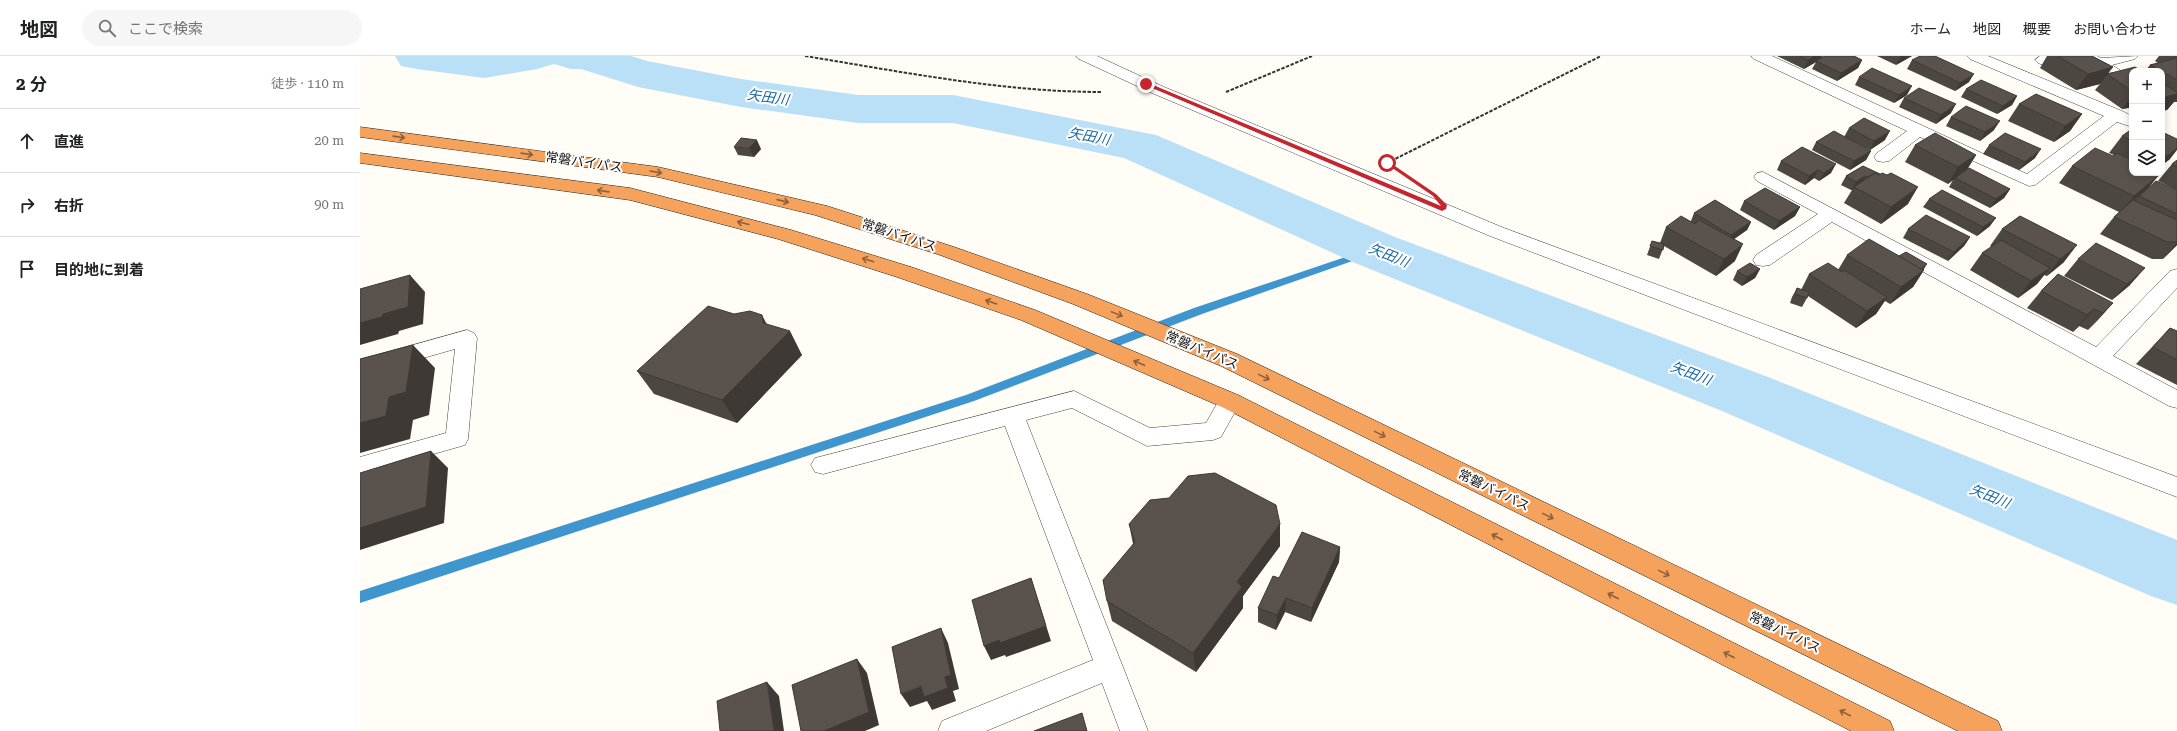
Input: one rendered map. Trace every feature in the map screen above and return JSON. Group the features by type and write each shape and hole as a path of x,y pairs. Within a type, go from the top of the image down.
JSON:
{"highway":[{"name":"常磐バイパス","path":"360,132 658,172 805,206 947,251 1080,300 1229,360 1988,731"},
{"name":"常磐バイパス","path":"360,158 630,194 784,234 904,272 1028,315 1230,402 1880,731"}],"street":[{"path":"1084,56 1146,84 1497,232 2177,487"},
{"path":"1759,56 2029,181 2116,115"},
{"path":"1975,56 2129,121"},
{"path":"2043,60 2058,56"},
{"path":"2086,56 2120,76"},
{"path":"2099,64 2130,56"},
{"path":"1883,157 1919,130"},
{"path":"1763,177 2177,400"},
{"path":"1763,260 1831,214"},
{"path":"2099,357 2177,276"},
{"path":"360,368 467,338 457,439 360,466"},
{"path":"823,465 1012,414 1074,399 1147,437 1213,430 1230,402"},
{"path":"1012,414 1134,731"},
{"path":"952,731 1109,667"}],"path":[{"path":"805,56 931,76 1061,92 1114,92 1146,84"},
{"path":"1221,94 1312,56"},
{"path":"1393,167 1387,163 1601,56"}],"building":[{"path":"1799,56 1815,56 1808,60"},
{"path":"1824,56 1854,56 1862,60 1841,73 1816,61"},
{"path":"1920,56 1935,56 1974,74 1960,83 1912,60"},
{"path":"2058,56 2092,56 2113,67 2088,74"},
{"path":"2177,58 2177,80 2165,73 2165,68 2155,68 2150,65"},
{"path":"1872,68 1912,86 1899,95 1859,77"},
{"path":"2129,68 2129,89 2107,74"},
{"path":"1981,80 2017,96 2003,106 1966,89"},
{"path":"2165,85 2177,92 2177,94 2165,97"},
{"path":"1919,88 1956,104 1941,115 1904,98"},
{"path":"2036,94 2082,114 2065,126 2019,104"},
{"path":"1966,106 2000,121 1985,132 1951,117"},
{"path":"1864,118 1890,131 1874,141 1849,128"},
{"path":"1834,131 1871,151 1854,161 1816,142"},
{"path":"2129,131 2129,140 2122,136"},
{"path":"1935,133 1976,155 1958,167 1915,145"},
{"path":"2005,133 2041,149 2025,162 1989,145"},
{"path":"2165,133 2177,139 2177,148 2167,156 2165,155"},
{"path":"741,138 757,140 749,148 734,147"},
{"path":"1802,147 1836,164 1824,173 1818,170 1809,176 1781,161"},
{"path":"2095,148 2113,156 2117,153 2129,159 2129,176 2158,176 2134,196 2072,166"},
{"path":"2177,160 2177,167 2172,164"},
{"path":"1863,166 1880,174 1875,173 1868,177 1865,176 1856,182 1846,176"},
{"path":"1969,168 2010,189 1996,199 1955,178"},
{"path":"1875,173 1879,175 1882,173 1887,175 1891,173 1918,187 1891,207 1854,187"},
{"path":"2156,181 2177,190 2177,214 2139,196"},
{"path":"1765,188 1800,207 1779,221 1744,201"},
{"path":"1942,190 1996,218 1983,227 1929,199"},
{"path":"1715,200 1751,222 1731,235 1694,213"},
{"path":"2133,200 2177,220 2177,242 2167,242 2114,217"},
{"path":"1926,215 1970,237 1954,252 1908,229"},
{"path":"1681,216 1695,224 1699,220 1743,244 1724,259 1666,227"},
{"path":"2020,216 2077,245 2060,259 2002,229"},
{"path":"1869,239 1924,270 1901,287 1847,255"},
{"path":"2001,240 2050,268 2031,281 1982,253"},
{"path":"1652,241 1664,244 1663,250 1650,246"},
{"path":"2096,243 2145,268 2127,284 2078,259"},
{"path":"1906,252 1927,264 1921,269 1899,256"},
{"path":"1750,263 1760,269 1747,277 1737,271"},
{"path":"1828,263 1842,272 1844,270 1887,297 1867,311 1809,274"},
{"path":"2058,274 2113,303 2103,313 2094,309 2087,315 2041,291"},
{"path":"410,275 408,307 383,314 382,317 360,323 360,289"},
{"path":"1797,288 1809,292 1807,298 1795,294"},
{"path":"708,306 734,314 750,311 762,315 763,323 790,331 722,400 637,371"},
{"path":"2170,328 2177,331 2177,360 2153,347"},
{"path":"413,345 406,392 389,397 386,416 360,423 360,359"},
{"path":"431,451 426,507 360,528 360,473"},
{"path":"1215,473 1276,505 1280,524 1237,582 1242,587 1193,653 1107,601 1103,580 1135,542 1129,524 1150,500 1169,498 1188,476"},
{"path":"1302,532 1340,547 1312,608 1286,598 1277,615 1258,608 1273,576 1279,578"},
{"path":"1031,578 1046,626 1000,643 999,640 984,646 972,600"},
{"path":"941,628 951,675 945,677 948,688 924,697 921,686 901,694 892,647"},
{"path":"857,659 869,712 824,731 801,731 792,685"},
{"path":"767,682 774,731 720,731 717,701"},
{"path":"1082,713 1087,731 1034,731"}],"waterway":[{"name":"矢田川","path":"417,56 484,64 537,56"},
{"name":"矢田川","path":"571,56 585,56 638,73 741,93 858,109 953,109 1138,146 1375,250 1745,394 2177,573"},
{"path":"360,597 970,398 1198,311 1375,250"}],"route":[{"path":"1146,84 1444,209 1444,205 1435,195 1387,163"}]}
